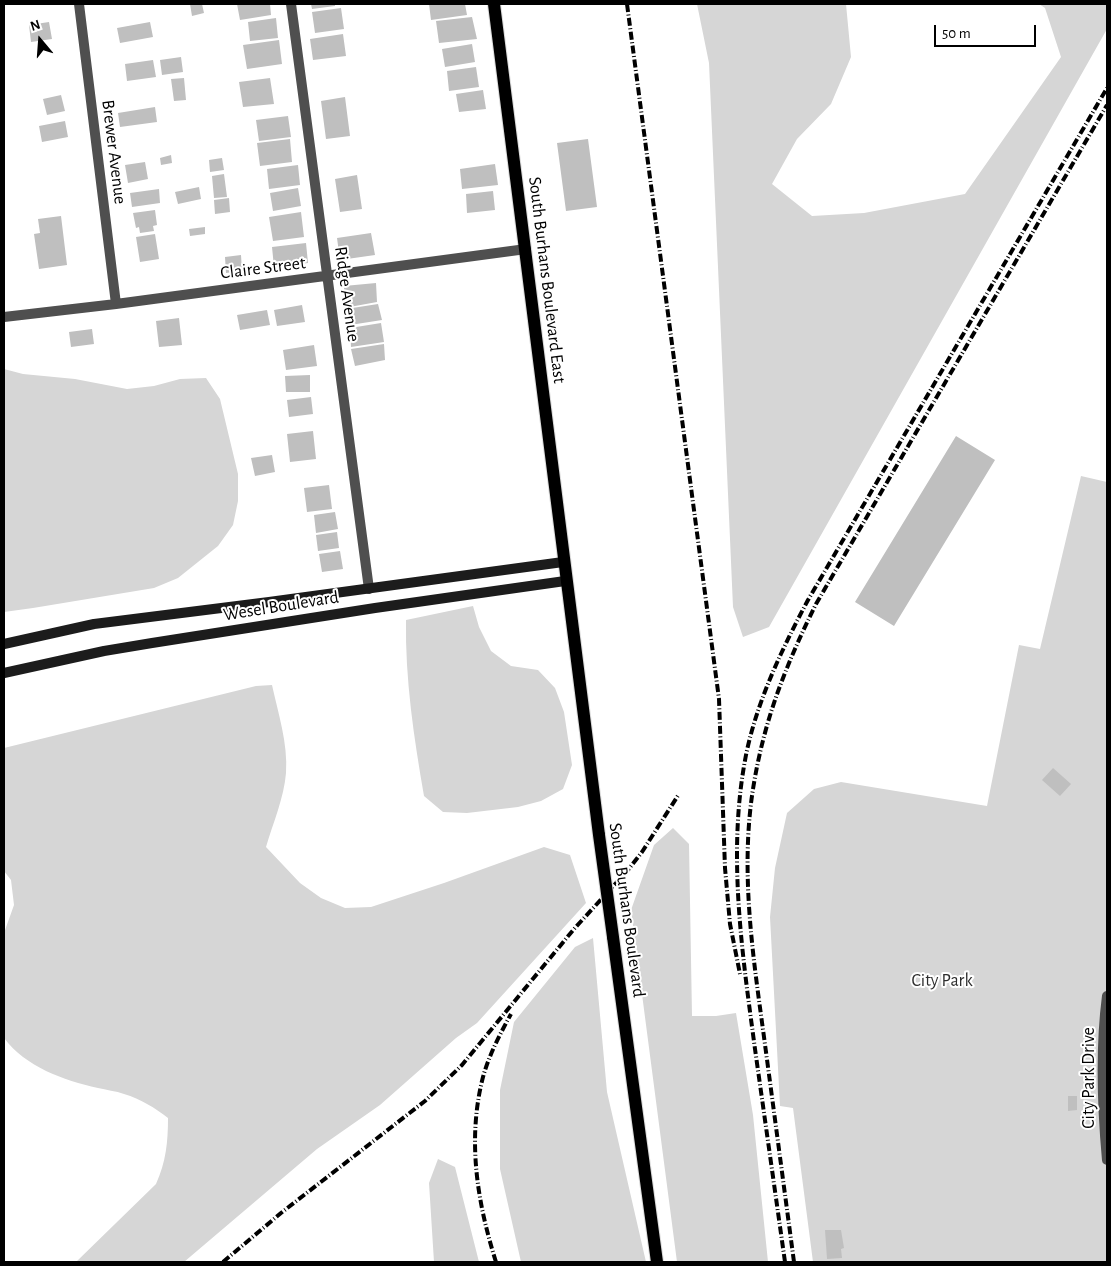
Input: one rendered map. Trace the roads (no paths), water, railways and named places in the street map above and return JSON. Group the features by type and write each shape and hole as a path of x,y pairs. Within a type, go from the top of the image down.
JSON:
{"main road":[{"name":"South Burhans Boulevard East","path":"494,4 564,562"},
{"name":"South Burhans Boulevard","path":"564,562 657,1262"},
{"name":"Wesel Boulevard","path":"4,644 94,624 564,562"},
{"name":"Wesel Boulevard","path":"4,673 152,642 566,581"}],"street":[{"name":"Brewer Avenue","path":"79,4 116,304"},
{"name":"Ridge Avenue","path":"291,4 369,589"},
{"name":"Claire Street","path":"4,317 116,304 526,249"},
{"name":"City Park Drive","path":"1107,996 1102,1102 1107,1160"}],"railway":[{"path":"627,4 719,699 725,868 730,924 740,974"},
{"path":"785,1262 741,939 737,865 738,828 740,792 751,735 771,676 808,600 1107,88"},
{"path":"794,1262 749,914 749,820 763,740 785,672 816,604 1107,105"},
{"path":"223,1262 281,1213 425,1101 462,1065 574,929 628,870 642,852 679,794"},
{"path":"496,1262 479,1193 476,1170 476,1124 478,1100 485,1069 511,1014"}],"park label":[{"name":"City Park","path":"942,981"}]}
